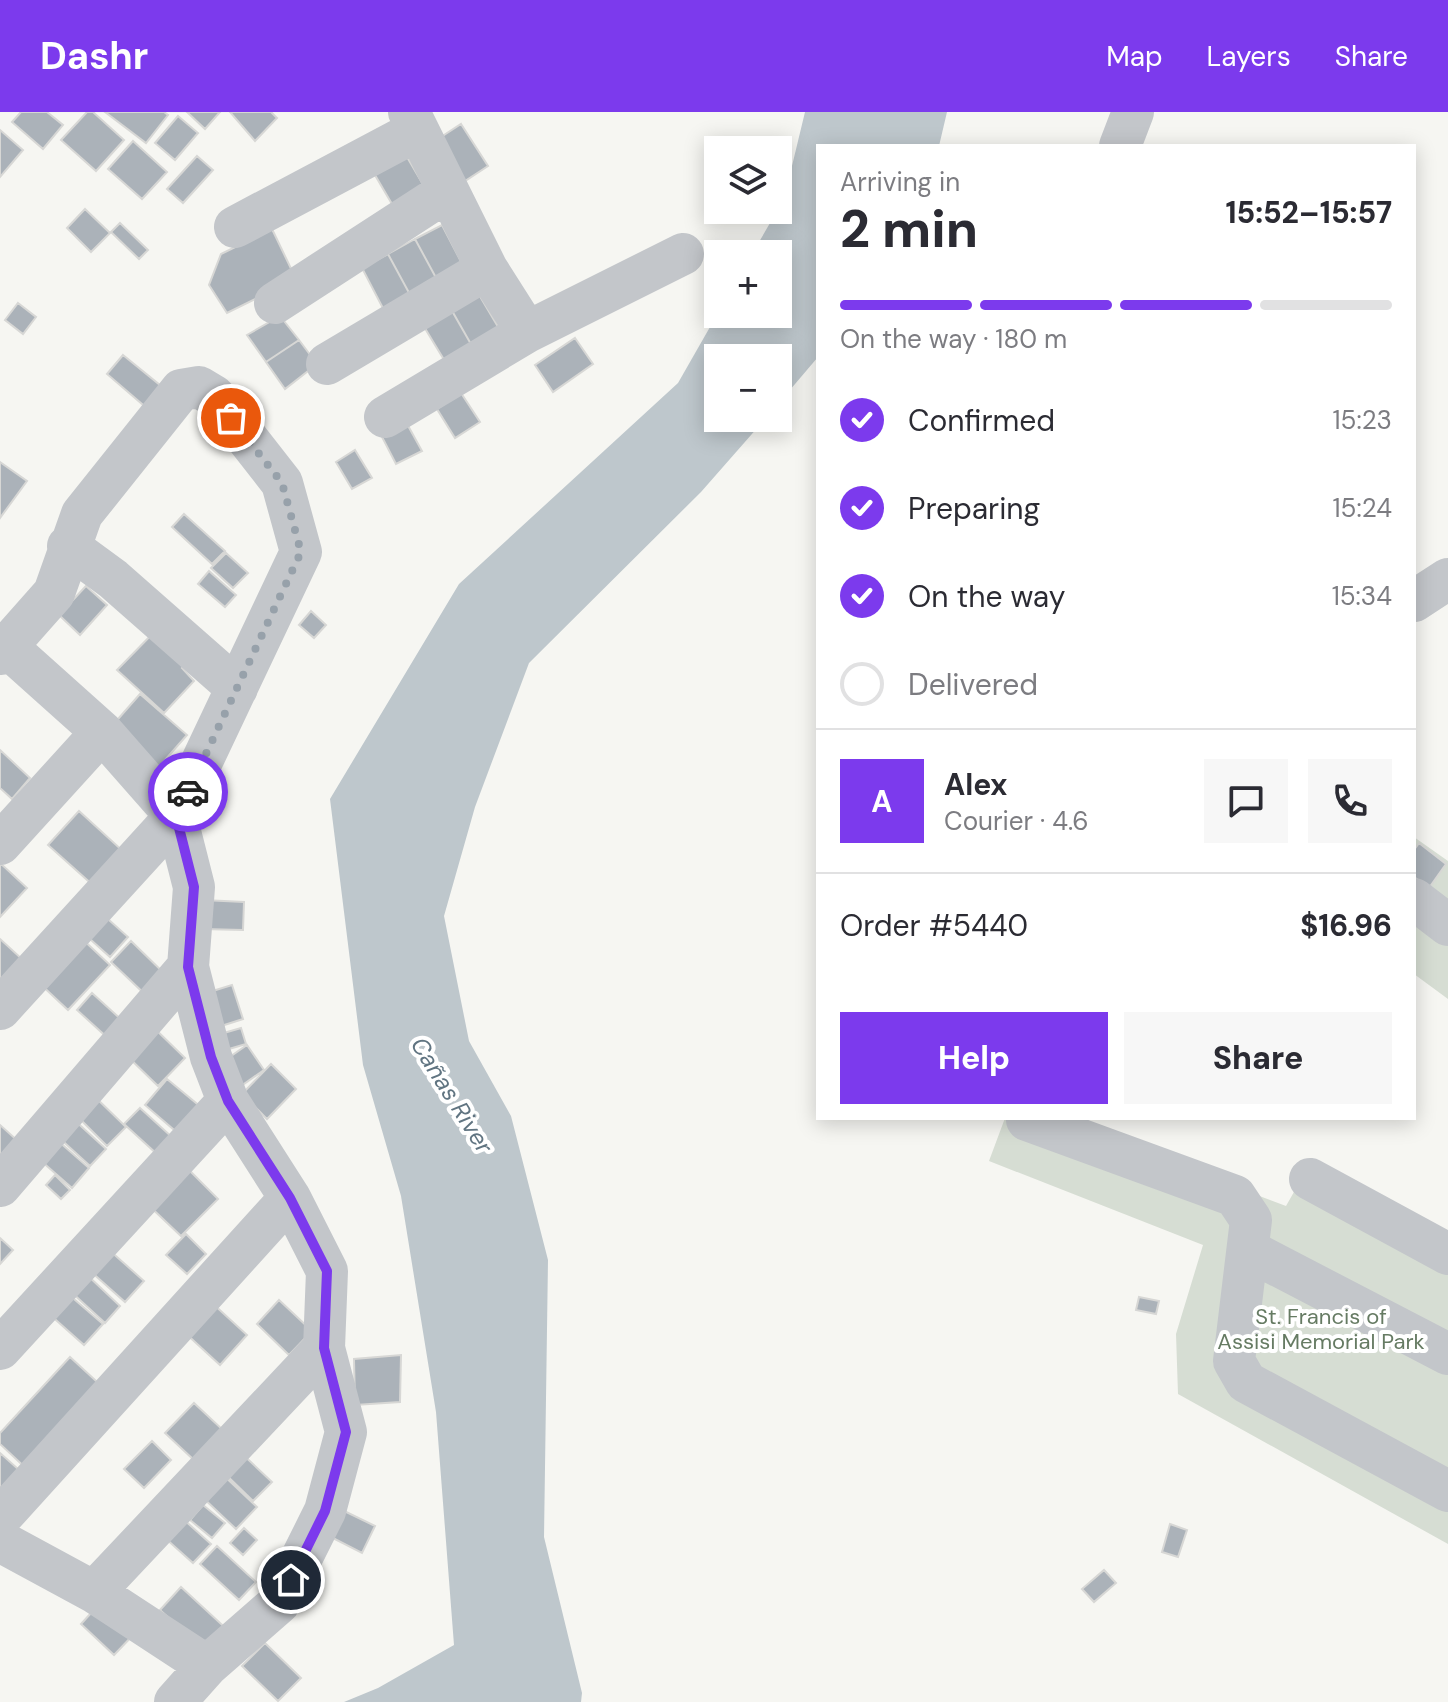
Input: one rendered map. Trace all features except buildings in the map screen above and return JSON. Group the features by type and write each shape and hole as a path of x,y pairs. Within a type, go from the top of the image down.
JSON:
{"street":[{"path":"1121,144 1133,112"},
{"path":"235,227 413,121 487,269 527,332"},
{"path":"275,303 446,192"},
{"path":"385,417 527,332 683,254"},
{"path":"327,364 487,269"},
{"path":"0,1009 176,816 301,552 282,483 214,396 199,387 181,390 82,514 68,546 54,593 3,650 102,732 176,816 194,887 188,967 211,1057 228,1101 290,1198 327,1271 324,1348 346,1432 325,1511 279,1603 207,1666 175,1702"},
{"path":"68,546 113,579 237,688"},
{"path":"1416,600 1448,579"},
{"path":"0,844 102,732"},
{"path":"1416,901 1448,925"},
{"path":"0,1186 188,967"},
{"path":"0,1349 228,1101"},
{"path":"1027,1120 1235,1196 1251,1220 1234,1361 1246,1382 1448,1491"},
{"path":"1310,1179 1448,1254"},
{"path":"0,1518 290,1198"},
{"path":"1248,1250 1448,1354"},
{"path":"94,1592 324,1348"},
{"path":"0,1541 94,1592 207,1666"}],"green space":[{"path":"1416,838 1448,861 1448,999 1416,975"},
{"name":"St. Francis of Assisi Memorial Park","path":"1004,1120 1059,1120 1286,1206 1311,1162 1448,1239 1448,1544 1178,1394 1176,1334 1203,1245 989,1161"}],"water":[{"name":"Cañas River","path":"805,112 947,112 939,144 816,144 816,359 792,388 792,344 704,344 704,432 754,432 701,492 529,663 475,807 444,916 469,1041 511,1116 548,1260 544,1537 582,1693 581,1702 344,1702 378,1688 454,1645 436,1412 401,1196 363,1065 330,799 459,584 678,383 709,328 792,328 792,240 760,240 769,224 792,224 792,166"}],"way so far":[{"path":"188,792 301,552 282,483 231,418"}],"route":[{"path":"188,792 176,816 194,887 188,967 211,1057 228,1101 290,1198 327,1271 324,1348 346,1432 325,1511 291,1580"}]}
